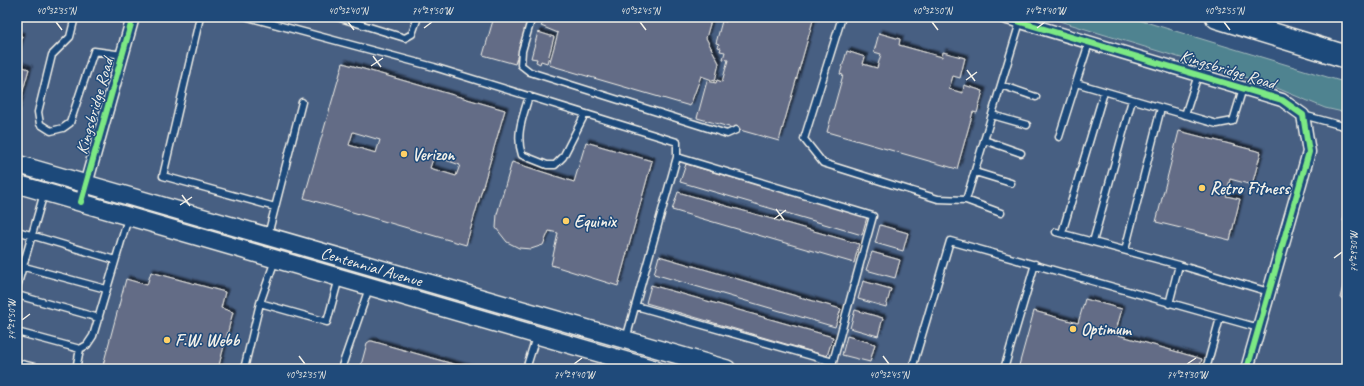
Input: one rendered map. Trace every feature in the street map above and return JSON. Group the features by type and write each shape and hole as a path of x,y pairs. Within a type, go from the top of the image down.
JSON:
{"highway":[{"path":"1217,17 1347,57"}],"main road":[{"name":"Centennial Avenue","path":"17,164 727,369"},
{"name":"Centennial Avenue","path":"17,184 654,369"}],"street":[{"name":"Kingsbridge Road","path":"81,202 133,17"},
{"name":"Kingsbridge Road","path":"1004,17 1282,100 1304,115"},
{"path":"1247,369 1309,152 1304,115"}],"lane":[{"path":"74,17 70,37 52,55 38,108 38,119 40,124 51,131 56,131 70,123 94,51 122,55"},
{"path":"200,17 163,176 275,207"},
{"path":"248,17 434,68 677,142 677,157 626,340"},
{"path":"337,17 353,19 406,38 412,34 418,17"},
{"path":"532,17 522,51 521,65 530,72 727,134 736,130"},
{"path":"842,17 804,139 823,163 938,199 966,200 1001,213"},
{"path":"966,200 1020,22"},
{"path":"1059,137 1089,43"},
{"path":"1185,115 1198,75"},
{"path":"1076,83 1217,124 1234,121 1242,88"},
{"path":"1001,86 1036,97"},
{"path":"1104,92 1059,233 1179,265 1269,292"},
{"path":"529,96 518,131 518,144 522,155 548,165 555,166 563,158 585,114"},
{"path":"1093,242 1132,100"},
{"path":"267,236 302,102"},
{"path":"1125,250 1161,108"},
{"path":"992,115 1027,125"},
{"path":"1304,115 1347,127"},
{"path":"984,140 1021,153"},
{"path":"677,157 873,216 831,369"},
{"path":"975,172 1011,183"},
{"path":"17,287 20,266 32,235 44,192"},
{"path":"17,332 80,349 87,345 93,336 129,216"},
{"path":"17,231 115,260"},
{"path":"912,369 950,241 1035,264 1169,304 1259,328"},
{"path":"244,369 260,304 276,259"},
{"path":"1004,369 1035,264"},
{"path":"1169,304 1179,265"},
{"path":"20,266 106,289"},
{"path":"260,304 327,322 340,278"},
{"path":"341,369 370,286"},
{"path":"17,294 98,318"},
{"path":"636,306 833,362"},
{"path":"1206,369 1220,318"},
{"path":"526,369 537,335"},
{"path":"76,369 80,349"},
{"path":"17,363 42,369"}],"shaded area":[{"path":"17,17 1046,17 1267,84 1325,108 1347,113 1347,369 17,369"}],"green space":[{"path":"1046,17 1129,17 1347,83 1347,113 1325,108 1267,84"}],"building":[{"path":"494,17 529,17 515,64 483,55"},
{"path":"547,17 712,17 706,38 719,63 715,81 701,76 690,106 549,65 558,33 541,26"},
{"path":"728,17 814,17 779,141 697,118 707,81 716,83 717,80 722,82 728,60 723,59 725,52 720,51 721,48 718,47 719,44 716,43 722,21 726,22"},
{"path":"538,32 554,37 547,63 541,61 540,64 536,62 537,59 531,58"},
{"path":"879,33 900,39 899,45 942,57 943,52 965,58 960,78 953,76 949,89 963,93 964,85 983,91 977,113 973,112 957,169 827,132 843,75 840,74 847,51 865,57 863,64 877,68 881,54 874,52"},
{"path":"17,35 22,36 17,54"},
{"name":"Verizon","path":"343,63 505,110 466,245 304,198","holes":["353,132 380,140 376,153 349,145","434,156 460,165 456,176 430,168"]},
{"path":"17,65 29,69 17,112"},
{"path":"1179,131 1261,152 1252,185 1230,179 1226,196 1240,199 1230,240 1156,222"},
{"name":"Equinix","path":"586,142 652,161 618,286 551,265 558,233 549,231 543,245 531,249 519,248 507,242 496,228 497,214 512,162 574,182"},
{"path":"686,164 867,217 862,235 680,182"},
{"path":"678,192 859,244 854,263 672,210"},
{"path":"1347,205 1347,222 1343,221"},
{"path":"880,225 908,233 903,251 875,243"},
{"path":"872,252 900,260 895,278 866,270"},
{"path":"659,256 841,309 835,327 654,274"},
{"path":"1347,270 1347,300 1340,298"},
{"name":"F.W. Webb","path":"151,272 225,292 221,308 233,312 218,369 102,369 126,279 147,285"},
{"path":"863,281 891,289 886,307 858,299"},
{"path":"651,285 833,337 827,356 646,303"},
{"name":"Optimum","path":"1085,299 1122,309 1115,334 1202,359 1199,369 1018,369 1034,311 1078,323"},
{"path":"855,310 883,318 878,336 850,328"},
{"path":"847,336 875,344 870,362 842,355"},
{"path":"370,341 471,369 360,369 367,343"}],"cycle path":[{"path":"81,202 133,17"},
{"path":"1004,17 1282,100 1303,115 1309,152 1247,369"}],"place":[{"name":"Verizon","path":"404,154"},
{"name":"Retro Fitness","path":"1202,188"},
{"name":"Equinix","path":"566,221"},
{"name":"Optimum","path":"1073,329"},
{"name":"F.W. Webb","path":"167,340"}]}
